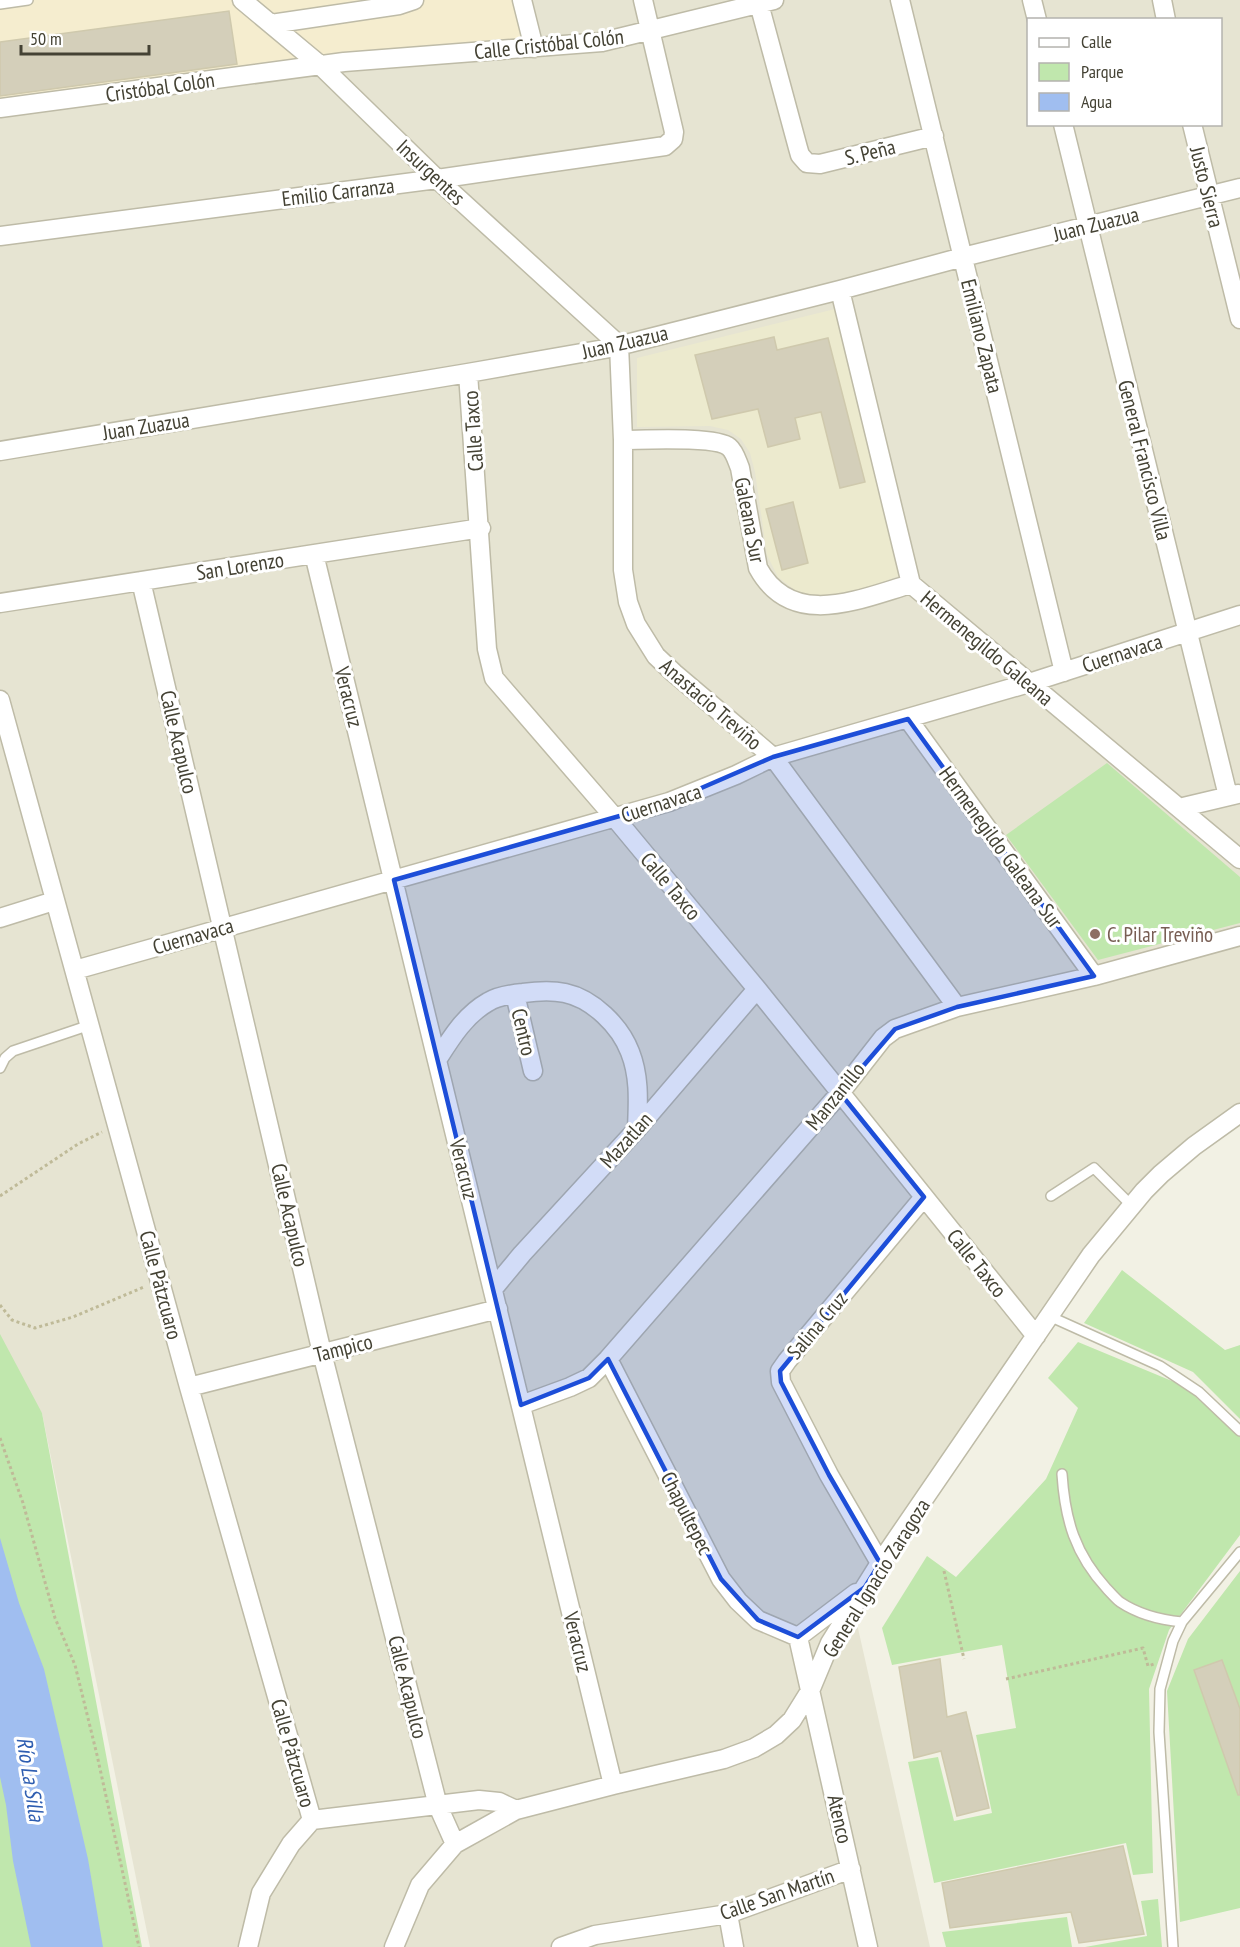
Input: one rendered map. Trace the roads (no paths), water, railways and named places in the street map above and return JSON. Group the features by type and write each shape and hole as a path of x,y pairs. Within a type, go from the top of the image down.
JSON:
{"street":[{"name":"Insurgentes","path":"242,0 320,65 437,179 619,345"},
{"path":"522,0 534,48"},
{"path":"643,0 650,30"},
{"name":"Emiliano Zapata","path":"900,0 1064,672"},
{"path":"1032,0 1036,18"},
{"path":"1162,0 1166,18"},
{"name":"Calle Cristóbal Colón","path":"320,65 602,42 764,1"},
{"name":"S. Peña","path":"764,1 798,148 800,155 807,163 820,164 934,136"},
{"path":"271,24 404,2"},
{"name":"Emilio Carranza","path":"0,236 437,179 665,146 673,139 674,132 650,30"},
{"name":"Cristóbal Colón","path":"0,108 320,65"},
{"name":"General Francisco Villa","path":"1063,126 1188,632 1234,795"},
{"name":"Justo Sierra","path":"1192,126 1240,319"},
{"name":"Juan Zuazua","path":"0,451 468,373 619,345 1240,188"},
{"name":"Hermenegildo Galeana","path":"840,290 911,584 1240,859"},
{"name":"Anastacio Treviño","path":"619,345 624,440 623,570 628,602 636,624 662,662 773,757 957,1007"},
{"name":"Calle Taxco","path":"468,373 488,649 494,678 758,989 1036,1336"},
{"name":"Galeana Sur","path":"624,440 707,441 729,447 740,468 758,568 764,579 786,598 806,605 827,606 911,584"},
{"name":"San Lorenzo","path":"0,603 481,528"},
{"name":"Veracruz","path":"314,554 613,1785"},
{"name":"Calle Acapulco","path":"141,581 322,1353 438,1806 455,1844"},
{"name":"Cuernavaca","path":"75,970 615,818 698,792 773,757 1029,683 1240,615"},
{"name":"Calle Pátzcuaro","path":"0,700 6,751 75,970 159,1281 312,1820"},
{"name":"Hermenegildo Galeana Sur","path":"908,719 1094,976"},
{"path":"1179,808 1234,795"},
{"path":"0,918 54,901"},
{"name":"Manzanillo","path":"521,1405 570,1388 589,1378 608,1359 889,1034 911,1023 957,1007 1094,976 1240,936"},
{"name":"Mazatlan","path":"493,1289 522,1254 638,1129 758,989"},
{"path":"437,1060 449,1040 469,1016 489,1001 538,991 566,993 596,1008 618,1029 630,1052 638,1077 638,1129"},
{"name":"Centro","path":"515,994 533,1071"},
{"name":"General Ignacio Zaragoza","path":"455,1844 516,1810 724,1760 754,1748 776,1735 792,1720 810,1691 830,1643 880,1563 1091,1255 1144,1191 1176,1161 1240,1113"},
{"name":"Salina Cruz","path":"880,1563 829,1475 781,1382 780,1371 924,1197"},
{"name":"Tampico","path":"189,1387 498,1309"},
{"name":"Chapultepec","path":"608,1359 721,1580 758,1620 798,1637"},
{"path":"810,1691 798,1637 865,1587"},
{"name":"Atenco","path":"810,1691 868,1947"},
{"path":"248,1947 261,1893 291,1844 312,1820 489,1800 516,1810"},
{"path":"394,1947 420,1885 455,1844"},
{"name":"Calle San Martín","path":"561,1947 569,1943 596,1941 728,1914 851,1869"},
{"path":"728,1914 734,1947"}],"lane":[{"path":"0,4 28,0"},
{"path":"0,1068 5,1058 13,1051 90,1025"},
{"path":"1052,1196 1094,1168 1132,1206"},
{"path":"1049,1317 1160,1366 1199,1392 1240,1431"},
{"path":"1062,1474 1064,1502 1073,1538 1091,1572 1120,1602 1147,1615 1182,1623"},
{"path":"1173,1947 1159,1732 1161,1689 1173,1641 1182,1623 1240,1552"}],"water":[{"name":"Río La Silla","path":"0,1538 19,1603 44,1669 88,1859 103,1947 31,1947 13,1861 0,1777"}],"place":[{"name":"C. Pilar Treviño","path":"1095,934"}]}
